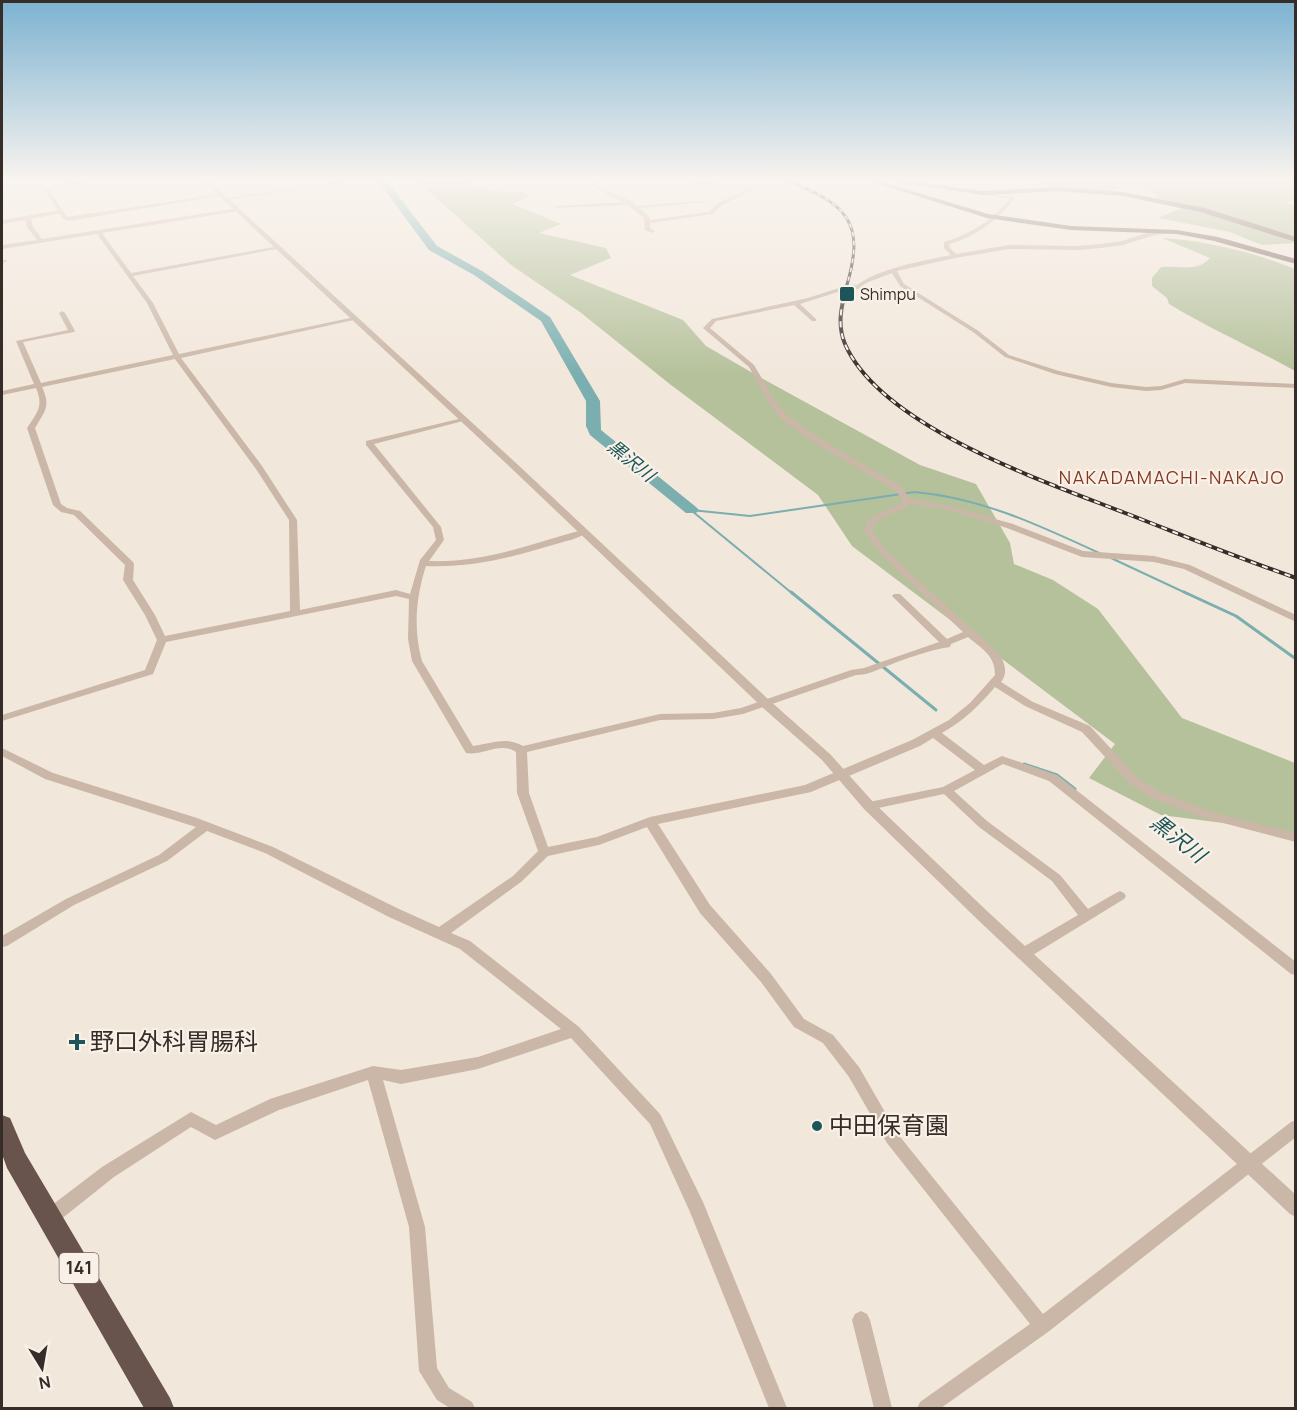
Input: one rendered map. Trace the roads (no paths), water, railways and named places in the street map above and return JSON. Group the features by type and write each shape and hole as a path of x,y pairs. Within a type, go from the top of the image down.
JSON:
{"highway":[{"name":"141","path":"2,1126 16,1160 160,1408"}],"main road":[{"path":"1238,245 1296,262"}],"street":[{"path":"2,247 20,245"},
{"path":"107,245 150,303 177,357 259,468 293,520 295,612"},
{"path":"276,245 842,774 869,806 1023,954 1296,1208"},
{"path":"946,245 955,256"},
{"path":"856,288 864,282 894,271 955,256 1016,246 1061,249 1110,245"},
{"path":"128,275 279,248"},
{"path":"894,271 902,285 975,331 1007,356 1057,373 1112,385 1146,389 1195,381 1296,386"},
{"path":"842,289 795,303 714,320 705,328 752,366 774,405 785,418 821,443 899,489 907,501"},
{"path":"795,303 814,320"},
{"path":"2,718 149,672 162,640 150,615 128,580 130,564 77,513 64,510 57,505 32,428 44,406 40,386 19,341 72,331 62,313"},
{"path":"2,393 355,319"},
{"path":"463,420 369,443 437,527 440,540 423,563 415,597 412,647 417,661 470,750 504,742 514,744 521,750 523,793 544,852"},
{"path":"439,934 517,879 544,852 598,841 650,821 792,794 916,743 953,722 974,705 1000,676 1000,665 996,657 883,552 868,531 871,521 907,501 961,511 1010,526 1071,551 1154,559 1187,567 1296,619"},
{"path":"423,563 446,565 509,556 582,533"},
{"path":"162,640 396,593 415,597"},
{"path":"897,596 947,645"},
{"path":"521,750 660,717 725,715 855,672 866,673 887,662 947,645 970,632"},
{"path":"994,682 1029,704 1086,729 1134,781 1154,794 1208,815 1296,838"},
{"path":"934,734 983,771"},
{"path":"2,752 49,776 206,826 269,850 465,945 574,1031 655,1119 698,1208 778,1408"},
{"path":"869,806 946,790 1002,759 1053,778 1296,970"},
{"path":"946,790 983,824 1056,878 1086,915"},
{"path":"650,821 705,909 766,978 799,1023 828,1039 854,1072 892,1138 1042,1326"},
{"path":"2,942 69,902 163,858 206,826"},
{"path":"1023,954 1119,896"},
{"path":"49,1218 108,1172 191,1119 215,1132 275,1104 373,1072 402,1077 478,1063 574,1031"},
{"path":"373,1072 417,1227 428,1371 443,1394 466,1408"},
{"path":"926,1408 1042,1326 1296,1127"},
{"path":"861,1320 883,1408"}],"waterway":[{"name":"黒沢川","path":"430,245 478,273 546,319 593,401 595,432 691,510"},
{"path":"691,510 750,516 915,492 963,500 1009,514 1099,553"},
{"name":"黒沢川","path":"692,511 793,594"},
{"path":"1111,558 1188,594"},
{"name":"黒沢川","path":"791,592 936,710"},
{"path":"1184,592 1236,616 1296,659"},
{"name":"黒沢川","path":"1024,764 1057,775 1075,789"}],"tunnel":[{"path":"842,289 856,288"}],"railway":[{"path":"846,288 854,245"},
{"path":"847,286 841,315 841,330 845,344 864,374 893,401 929,426 1011,468 1296,578"}],"place":[{"name":"Shimpu","path":"847,294"},
{"name":"野口外科胃腸科","path":"77,1042"},
{"name":"中田保育園","path":"817,1126"}],"district":[{"name":"NAKADAMACHI-NAKAJO","path":"1172,478"}]}
